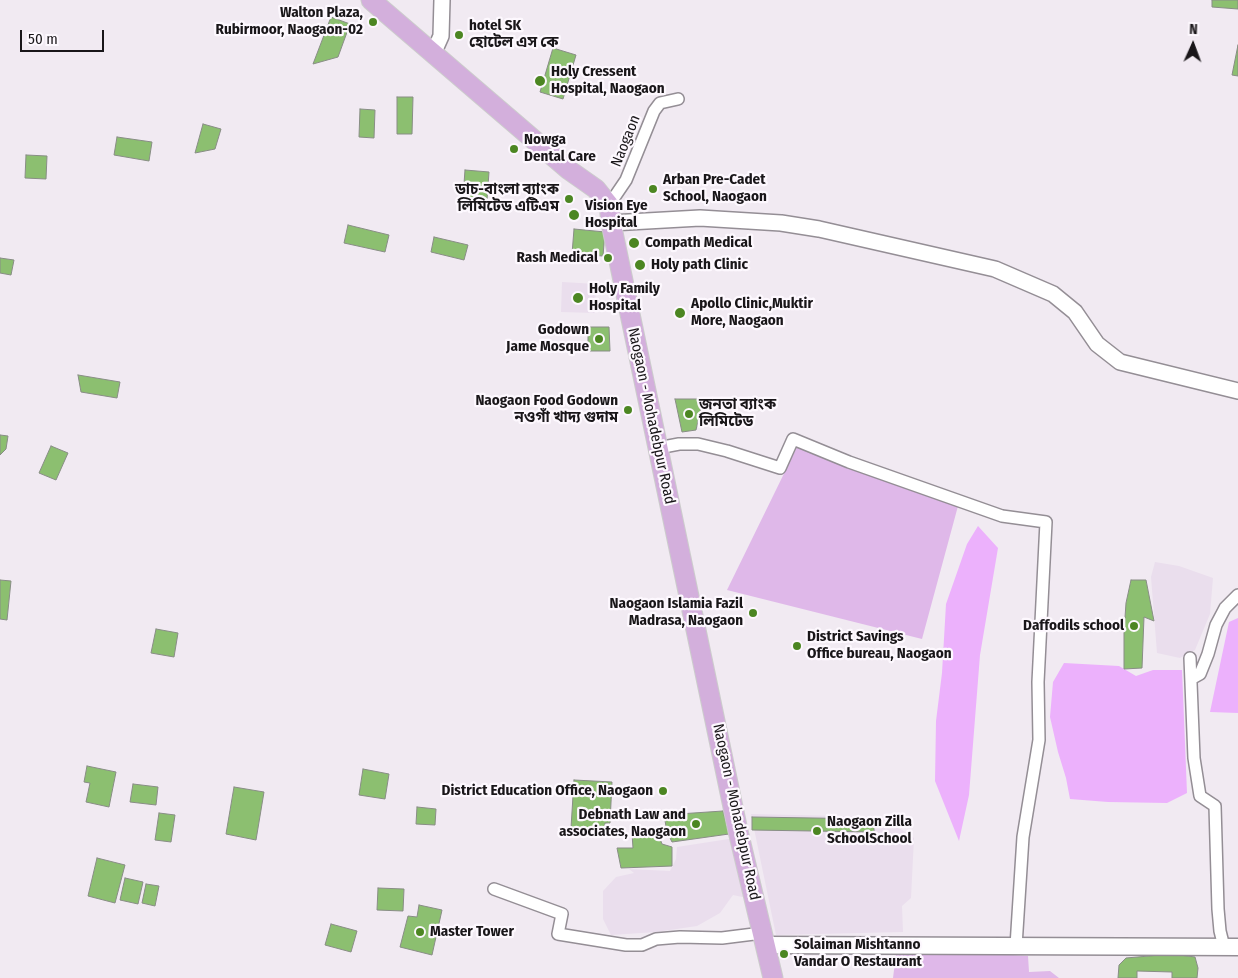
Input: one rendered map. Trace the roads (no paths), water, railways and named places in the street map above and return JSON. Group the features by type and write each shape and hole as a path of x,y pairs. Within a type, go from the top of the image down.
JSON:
{"main road":[{"path":"371,0 569,170 596,189 610,214"},
{"name":"Naogaon - Mohadebpur Road","path":"610,214 738,831 773,978"},
{"path":"764,939 1016,946 1231,947"}],"street":[{"path":"433,54 441,36 442,0"},
{"name":"Naogaon","path":"610,214 654,111 660,103 678,99"},
{"path":"610,214 781,223 838,233 996,269 1053,294 1076,312 1097,344 1120,362 1238,392"},
{"path":"658,448 679,444 698,444 780,468 793,439 849,462 1002,516 1046,522 1038,682 1039,740 1023,837 1016,946"},
{"path":"1191,679 1200,674 1216,625 1225,608 1238,595"},
{"path":"1190,658 1194,758 1200,796 1215,806 1217,901 1220,932 1231,947"},
{"path":"494,889 562,914 558,934 626,945 642,945 656,939 680,937 764,939"}],"place":[{"name":"Walton Plaza, Rubirmoor, Naogaon-02","path":"373,22"},
{"name":"hotel SK হোটেল এস কে","path":"459,35"},
{"name":"Holy Cressent Hospital, Naogaon","path":"540,81"},
{"name":"Nowga Dental Care","path":"514,149"},
{"name":"Arban Pre-Cadet School, Naogaon","path":"653,189"},
{"name":"ডাচ-বাংলা ব্যাংক লিমিটেড এটিএম","path":"569,199"},
{"name":"Vision Eye Hospital","path":"574,215"},
{"name":"Compath Medical","path":"634,243"},
{"name":"Rash Medical","path":"608,258"},
{"name":"Holy path Clinic","path":"640,265"},
{"name":"Holy Family Hospital","path":"578,298"},
{"name":"Apollo Clinic,Muktir More, Naogaon","path":"680,313"},
{"name":"Godown Jame Mosque","path":"599,339"},
{"name":"Naogaon Food Godown নওগাঁ খাদ্য গুদাম","path":"628,410"},
{"name":"জনতা ব্যাংক লিমিটেড","path":"689,414"},
{"name":"Naogaon Islamia Fazil Madrasa, Naogaon","path":"753,613"},
{"name":"Daffodils school","path":"1134,626"},
{"name":"District Savings Office bureau, Naogaon","path":"797,646"},
{"name":"District Education Office, Naogaon","path":"663,791"},
{"name":"Debnath Law and associates, Naogaon","path":"696,824"},
{"name":"Naogaon Zilla SchoolSchool","path":"817,831"},
{"name":"Master Tower","path":"420,932"},
{"name":"Solaiman Mishtanno Vandar O Restaurant","path":"784,954"}]}
